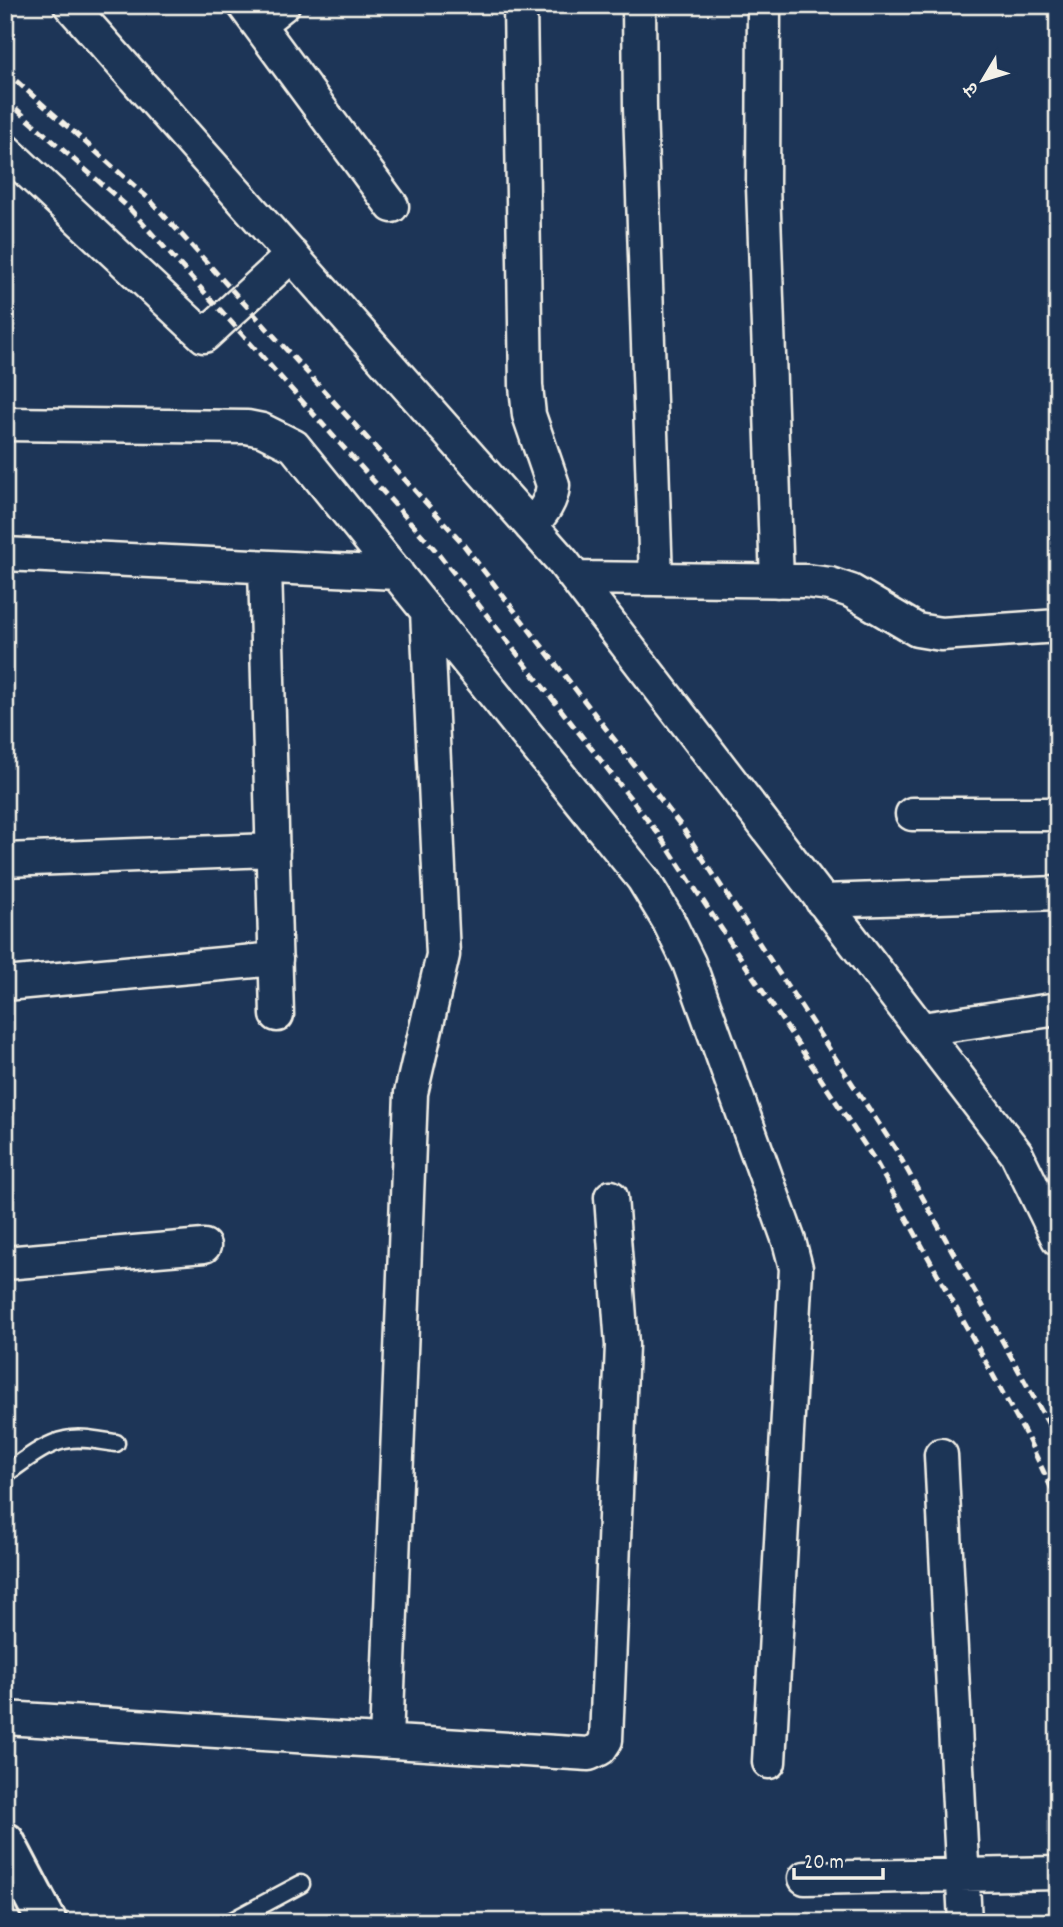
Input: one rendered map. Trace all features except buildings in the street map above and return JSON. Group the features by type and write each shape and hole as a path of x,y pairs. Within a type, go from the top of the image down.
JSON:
{"main road":[{"path":"5,1842 47,1922"}],"street":[{"path":"70,5 576,578 1016,1153 1058,1238"},
{"path":"520,5 526,386 529,415 553,485 553,496 531,526"},
{"path":"639,5 656,579"},
{"path":"764,5 763,186 777,581"},
{"path":"262,12 392,206"},
{"path":"5,150 204,336 292,255"},
{"path":"5,424 247,426 262,430 294,446 643,879 668,920 689,963 789,1241 796,1268 769,1762"},
{"path":"5,554 397,573"},
{"path":"265,567 277,1015"},
{"path":"576,578 806,581 851,591 917,630 941,634 1058,626"},
{"path":"386,1741 411,1093 443,955 427,611"},
{"path":"912,814 1058,814"},
{"path":"5,860 273,850"},
{"path":"822,901 1058,893"},
{"path":"5,984 276,960"},
{"path":"922,1030 1058,1009"},
{"path":"5,1718 589,1754 600,1749 606,1740 622,1345 611,1197"},
{"path":"5,1263 204,1246"},
{"path":"941,1455 965,1922"},
{"path":"805,1878 1058,1873"}],"lane":[{"path":"5,1474 51,1445 64,1440 78,1438 116,1443"},
{"path":"230,1922 301,1884"}],"railway":[{"path":"5,71 148,198 459,539 682,827 895,1148 1058,1441"},
{"path":"5,99 129,208 438,553 660,836 876,1162 1028,1439 1058,1502"}]}
